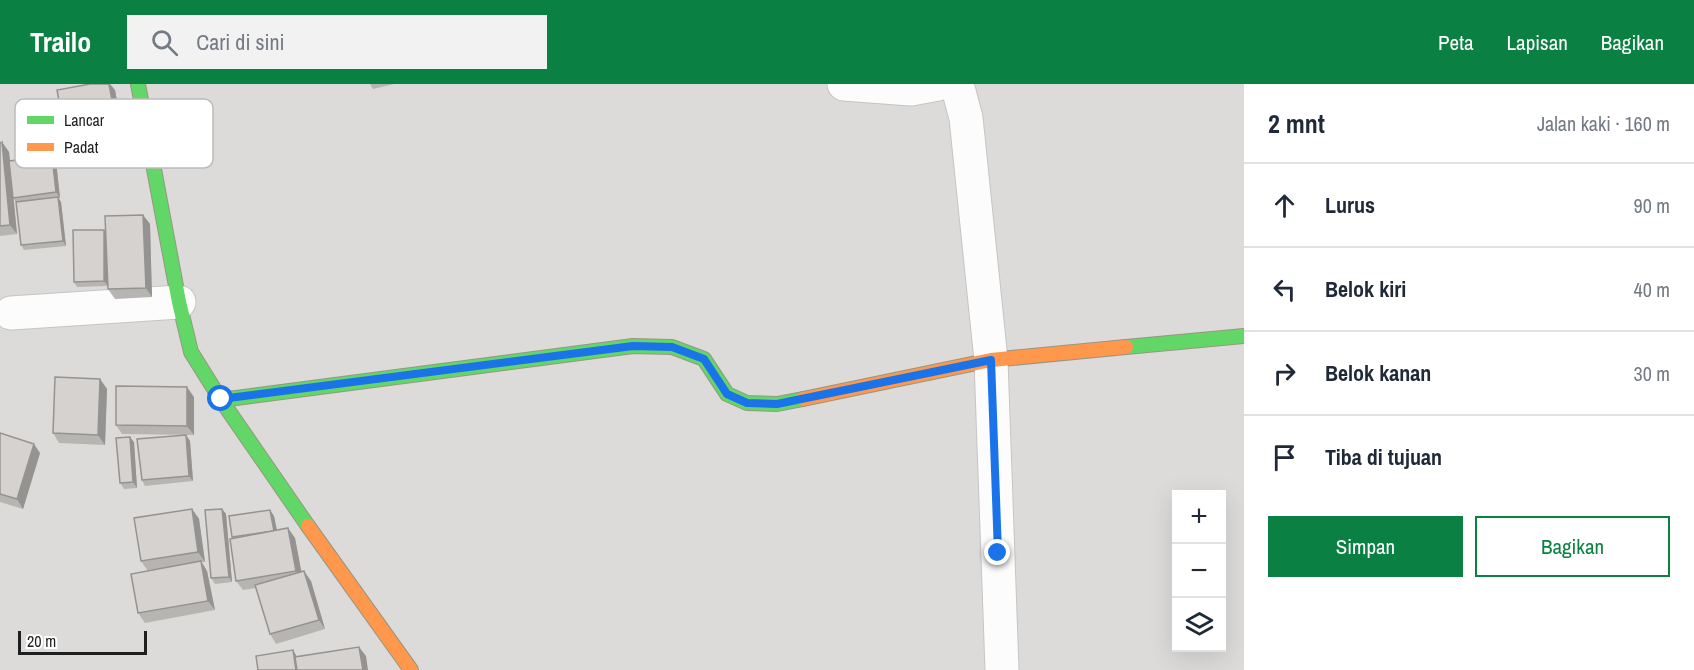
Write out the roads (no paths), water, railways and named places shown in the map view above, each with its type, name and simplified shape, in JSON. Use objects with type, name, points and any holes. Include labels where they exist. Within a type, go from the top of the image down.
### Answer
[{"type":"street","points":[[138,84],[141,99]]},
{"type":"street","points":[[844,84],[911,89],[938,84]]},
{"type":"street","points":[[957,84],[966,118],[991,360],[1002,670]]},
{"type":"street","points":[[154,168],[191,352],[221,399],[411,670]]},
{"type":"street","points":[[11,313],[180,303]]},
{"type":"street","points":[[221,399],[633,346],[672,347],[704,359],[727,394],[747,403],[777,404],[991,360],[1244,336]]}]
